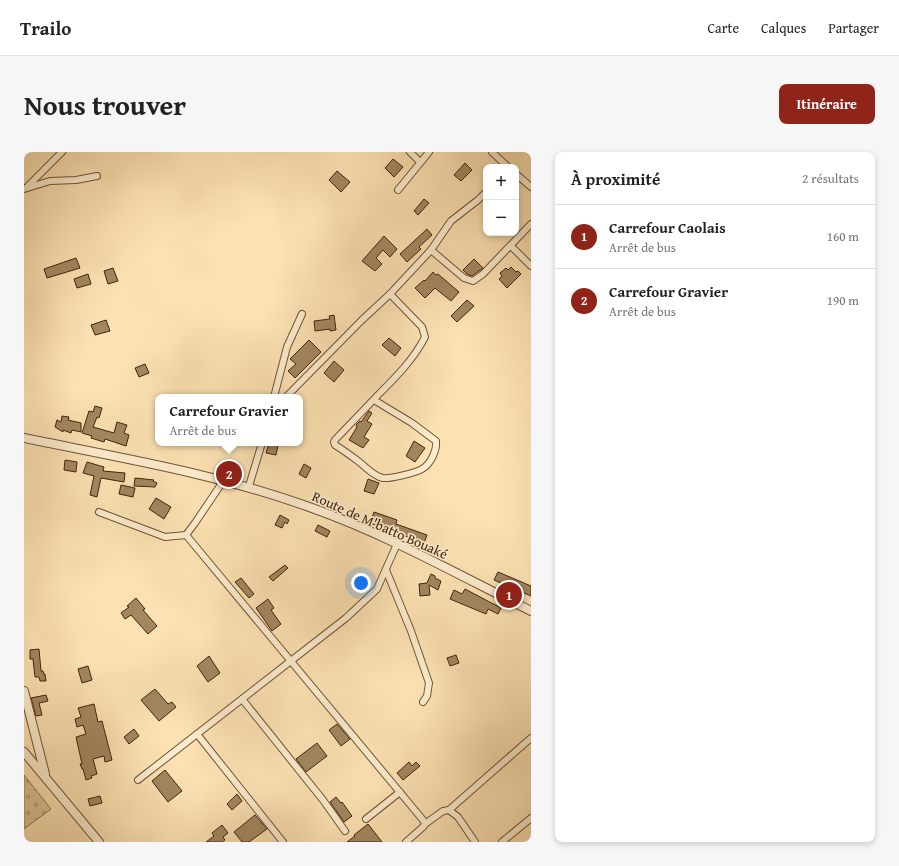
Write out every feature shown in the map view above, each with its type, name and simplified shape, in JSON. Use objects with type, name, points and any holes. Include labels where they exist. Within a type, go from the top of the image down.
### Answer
[{"type":"street","points":[[26,188],[62,152]]},
{"type":"street","points":[[410,152],[420,162]]},
{"type":"street","points":[[398,190],[429,152]]},
{"type":"street","points":[[492,152],[505,164]]},
{"type":"street","points":[[26,188],[50,181],[76,180],[97,176]]},
{"type":"street","points":[[519,177],[531,187]]},
{"type":"street","points":[[289,394],[362,320],[390,294],[431,250],[451,221],[483,195]]},
{"type":"street","points":[[431,250],[464,278],[473,281],[483,274],[531,224]]},
{"type":"street","points":[[511,246],[531,266]]},
{"type":"street","points":[[374,400],[412,423],[436,441],[436,450],[422,469],[397,477],[382,478],[372,473],[357,460],[335,445],[335,440],[402,370],[420,346],[425,336],[422,327],[390,294]]},
{"type":"street","points":[[275,394],[287,348],[302,314]]},
{"type":"street","name":"Route de M'batto Bouaké","points":[[24,438],[224,480],[248,486],[313,508],[397,544],[531,611]]},
{"type":"street","points":[[248,486],[261,446]]},
{"type":"street","points":[[99,512],[165,537],[186,535],[224,480]]},
{"type":"street","points":[[186,535],[425,824]]},
{"type":"street","points":[[138,780],[346,618],[377,589],[397,544]]},
{"type":"street","points":[[386,570],[411,631],[428,683],[427,696],[423,702]]},
{"type":"street","points":[[24,692],[45,777]]},
{"type":"street","points":[[242,698],[323,800],[345,831]]},
{"type":"street","points":[[197,734],[283,842]]},
{"type":"street","points":[[406,842],[424,827],[425,824],[443,811],[449,810],[531,738]]},
{"type":"street","points":[[24,752],[99,842]]},
{"type":"street","points":[[366,819],[400,792]]},
{"type":"street","points":[[449,810],[458,817],[475,842]]},
{"type":"street","points":[[505,841],[531,818]]},
{"type":"green space","points":[[24,775],[51,809],[24,829]]},
{"type":"building","points":[[393,159],[403,167],[394,177],[385,168]]},
{"type":"building","points":[[465,163],[472,170],[461,181],[454,175]]},
{"type":"building","points":[[337,171],[350,182],[341,192],[329,180]]},
{"type":"building","points":[[424,199],[429,203],[418,215],[414,211]]},
{"type":"building","points":[[427,229],[432,235],[419,247],[421,249],[407,262],[400,254]]},
{"type":"building","points":[[384,236],[397,249],[390,257],[383,250],[376,258],[382,264],[375,271],[362,261]]},
{"type":"building","points":[[76,258],[80,268],[47,278],[44,269]]},
{"type":"building","points":[[474,259],[483,268],[472,276],[463,270]]},
{"type":"building","points":[[511,267],[516,272],[518,271],[521,274],[507,288],[499,279],[502,276],[500,273],[506,268],[508,270]]},
{"type":"building","points":[[113,268],[118,281],[108,284],[104,271]]},
{"type":"building","points":[[433,272],[436,275],[438,274],[459,292],[451,301],[435,288],[425,298],[415,288],[424,280],[425,281]]},
{"type":"building","points":[[88,274],[91,284],[77,288],[74,279]]},
{"type":"building","points":[[467,300],[474,306],[457,322],[451,316]]},
{"type":"building","points":[[334,315],[336,330],[330,331],[330,329],[315,331],[314,321],[330,319],[329,316]]},
{"type":"building","points":[[106,320],[110,331],[95,335],[91,325]]},
{"type":"building","points":[[389,338],[401,348],[395,356],[382,345]]},
{"type":"building","points":[[309,340],[321,352],[295,378],[288,371],[296,364],[290,359]]},
{"type":"building","points":[[334,361],[344,370],[334,382],[324,373]]},
{"type":"building","points":[[145,364],[149,373],[139,377],[135,368]]},
{"type":"building","points":[[95,406],[102,408],[99,418],[97,417],[93,427],[114,433],[117,422],[127,425],[124,433],[129,435],[126,446],[105,439],[104,442],[91,438],[92,436],[82,433],[89,411],[93,412]]},
{"type":"building","points":[[369,411],[372,413],[367,421],[372,424],[364,437],[369,440],[363,448],[349,440],[357,427],[356,425],[360,421],[361,422]]},
{"type":"building","points":[[62,416],[69,417],[68,420],[81,423],[81,432],[72,430],[71,433],[63,430],[63,432],[55,427],[57,420],[61,422]]},
{"type":"building","points":[[414,441],[425,448],[415,462],[406,456]]},
{"type":"building","points":[[268,446],[278,446],[276,455],[266,453]]},
{"type":"building","points":[[65,460],[77,462],[76,472],[64,470]]},
{"type":"building","points":[[87,462],[104,467],[103,471],[125,473],[124,482],[101,478],[97,497],[90,495],[94,476],[83,473]]},
{"type":"building","points":[[304,464],[311,468],[306,478],[299,474]]},
{"type":"building","points":[[135,478],[154,480],[153,481],[157,483],[155,487],[134,486]]},
{"type":"building","points":[[368,479],[379,483],[374,494],[364,491]]},
{"type":"building","points":[[121,485],[135,488],[133,497],[119,494]]},
{"type":"building","points":[[156,498],[171,507],[164,519],[149,509]]},
{"type":"building","points":[[374,512],[397,520],[396,524],[427,535],[424,543],[370,523]]},
{"type":"building","points":[[280,515],[289,520],[287,524],[285,522],[282,528],[275,525]]},
{"type":"building","points":[[318,525],[330,531],[327,537],[315,531]]},
{"type":"building","points":[[285,565],[288,568],[273,581],[269,577]]},
{"type":"building","points":[[498,572],[531,586],[531,596],[494,580]]},
{"type":"building","points":[[431,574],[441,581],[438,590],[429,585],[430,595],[420,596],[419,584],[427,583]]},
{"type":"building","points":[[241,578],[254,594],[249,598],[235,582]]},
{"type":"building","points":[[465,589],[501,608],[498,614],[488,609],[486,614],[450,599],[454,590],[462,594]]},
{"type":"building","points":[[136,598],[145,609],[143,610],[157,626],[148,634],[131,615],[125,619],[121,613],[129,607],[127,606]]},
{"type":"building","points":[[268,599],[274,608],[271,610],[281,624],[272,631],[256,608]]},
{"type":"building","points":[[39,649],[41,671],[45,674],[46,681],[40,681],[39,677],[35,677],[33,659],[30,659],[30,650]]},
{"type":"building","points":[[456,655],[459,663],[450,666],[447,658]]},
{"type":"building","points":[[209,656],[220,673],[208,682],[197,666]]},
{"type":"building","points":[[88,666],[92,680],[82,683],[78,669]]},
{"type":"building","points":[[155,689],[168,704],[172,702],[176,707],[159,721],[141,700]]},
{"type":"building","points":[[46,695],[48,701],[39,703],[42,715],[36,716],[31,698]]},
{"type":"building","points":[[94,704],[98,722],[102,721],[112,760],[105,762],[104,756],[93,759],[97,774],[86,780],[80,764],[82,764],[76,737],[86,734],[83,725],[77,727],[75,719],[81,717],[78,708]]},
{"type":"building","points":[[337,724],[350,739],[341,746],[329,730]]},
{"type":"building","points":[[134,729],[139,736],[129,744],[124,737]]},
{"type":"building","points":[[317,743],[327,756],[306,772],[296,759]]},
{"type":"building","points":[[409,762],[412,766],[416,762],[420,766],[403,780],[397,773]]},
{"type":"building","points":[[165,770],[182,791],[168,802],[152,781]]},
{"type":"building","points":[[237,794],[242,801],[232,810],[227,804]]},
{"type":"building","points":[[100,796],[102,803],[90,806],[88,799]]},
{"type":"building","points":[[336,797],[341,803],[342,802],[352,816],[344,822],[330,802]]},
{"type":"building","points":[[255,815],[267,829],[249,842],[242,842],[234,832]]},
{"type":"building","points":[[368,824],[382,842],[347,842],[355,836],[354,835]]},
{"type":"building","points":[[222,825],[228,833],[223,837],[225,840],[222,842],[206,842],[214,836],[212,833]]},
{"type":"place","name":"Carrefour Gravier","points":[[229,474]]},
{"type":"place","name":"Carrefour Caolais","points":[[509,595]]}]
